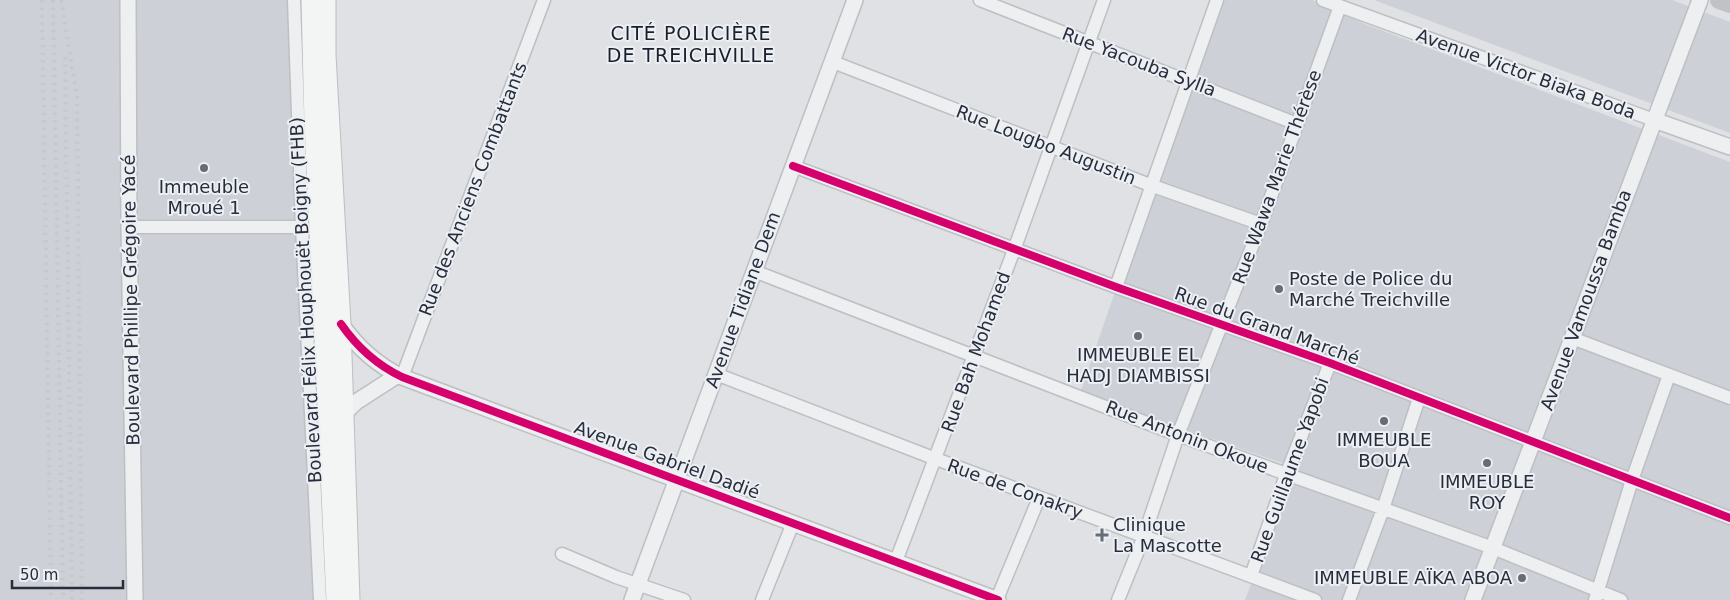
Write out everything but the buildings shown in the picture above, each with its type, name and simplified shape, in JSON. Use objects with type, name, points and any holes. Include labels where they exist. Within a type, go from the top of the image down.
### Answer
[{"type":"main road","name":"Boulevard Félix Houphouët Boigny (FHB)","points":[[311,0],[314,133],[336,600]]},
{"type":"main road","name":"Boulevard Félix Houphouët Boigny (FHB)","points":[[326,0],[326,55],[341,324],[350,600]]},
{"type":"main road","points":[[1719,0],[1730,4]]},
{"type":"street","name":"Boulevard Phillipe Grégoire Yacé","points":[[128,0],[129,227],[136,600]]},
{"type":"street","name":"Boulevard Félix Houphouët Boigny (FHB)","points":[[294,0],[302,227],[320,600]]},
{"type":"street","name":"Rue des Anciens Combattants","points":[[400,376],[544,0]]},
{"type":"street","name":"Avenue Tidiane Dem","points":[[632,600],[855,0]]},
{"type":"street","name":"Rue Yacouba Sylla","points":[[980,0],[1297,124]]},
{"type":"street","name":"Rue Bah Mohamed","points":[[896,561],[975,356],[1104,0]]},
{"type":"street","points":[[1116,287],[1217,0]]},
{"type":"street","name":"Avenue Victor Biaka Boda","points":[[1323,0],[1730,147]]},
{"type":"street","name":"Avenue Vamoussa Bamba","points":[[1473,600],[1700,0]]},
{"type":"street","name":"Rue Wawa Marie Thérèse","points":[[1118,600],[1144,536],[1178,435],[1261,224],[1340,6]]},
{"type":"street","name":"Rue Lougbo Augustin","points":[[833,62],[1150,186],[1261,224]]},
{"type":"street","name":"Rue du Grand Marché","points":[[793,166],[1014,250],[1330,364],[1730,518]]},
{"type":"street","points":[[129,227],[302,227]]},
{"type":"street","name":"Rue Antonin Okoue","points":[[754,271],[1178,435],[1493,548],[1596,596],[1621,600]]},
{"type":"street","name":"Avenue Gabriel Dadié","points":[[341,324],[354,342],[368,356],[400,376],[997,600]]},
{"type":"street","points":[[1572,338],[1730,398]]},
{"type":"street","name":"Rue Guillaume Yapobi","points":[[1251,576],[1286,475],[1330,364]]},
{"type":"street","name":"Rue de Conakry","points":[[716,374],[1039,498],[1315,600]]},
{"type":"street","points":[[1596,596],[1632,480],[1669,375]]},
{"type":"street","points":[[344,414],[356,402],[400,376]]},
{"type":"street","points":[[1349,600],[1383,509],[1419,398]]},
{"type":"street","points":[[997,600],[1039,498]]},
{"type":"street","points":[[762,600],[793,523]]},
{"type":"street","points":[[562,554],[616,577],[684,600]]},
{"type":"shaded area","points":[[0,0],[288,0],[296,239],[313,600],[0,600]]},
{"type":"shaded area","points":[[1216,0],[1312,0],[1365,24],[1730,162],[1730,600],[1245,600],[1294,467],[1080,393]]},
{"type":"shaded area","points":[[1374,0],[1672,0],[1730,22],[1730,133]]},
{"type":"railway","points":[[42,0],[51,600]]},
{"type":"railway","points":[[53,0],[63,600]]},
{"type":"railway","points":[[61,0],[77,97],[82,600]]},
{"type":"railway","points":[[65,57],[72,600]]},
{"type":"cycle path","points":[[793,166],[1116,287],[1330,363],[1730,518]]},
{"type":"cycle path","points":[[341,324],[368,355],[402,377],[998,600]]},
{"type":"place","name":"Immeuble Mroué 1","points":[[204,168]]},
{"type":"place","name":"Poste de Police du Marché Treichville","points":[[1279,289]]},
{"type":"place","name":"IMMEUBLE EL HADJ DIAMBISSI","points":[[1138,336]]},
{"type":"place","name":"IMMEUBLE BOUA","points":[[1384,421]]},
{"type":"place","name":"IMMEUBLE ROY","points":[[1487,463]]},
{"type":"place","name":"Clinique La Mascotte","points":[[1102,535]]},
{"type":"place","name":"IMMEUBLE AÏKA ABOA","points":[[1522,578]]},
{"type":"district","name":"CITÉ POLICIÈRE DE TREICHVILLE","points":[[691,44]]}]
